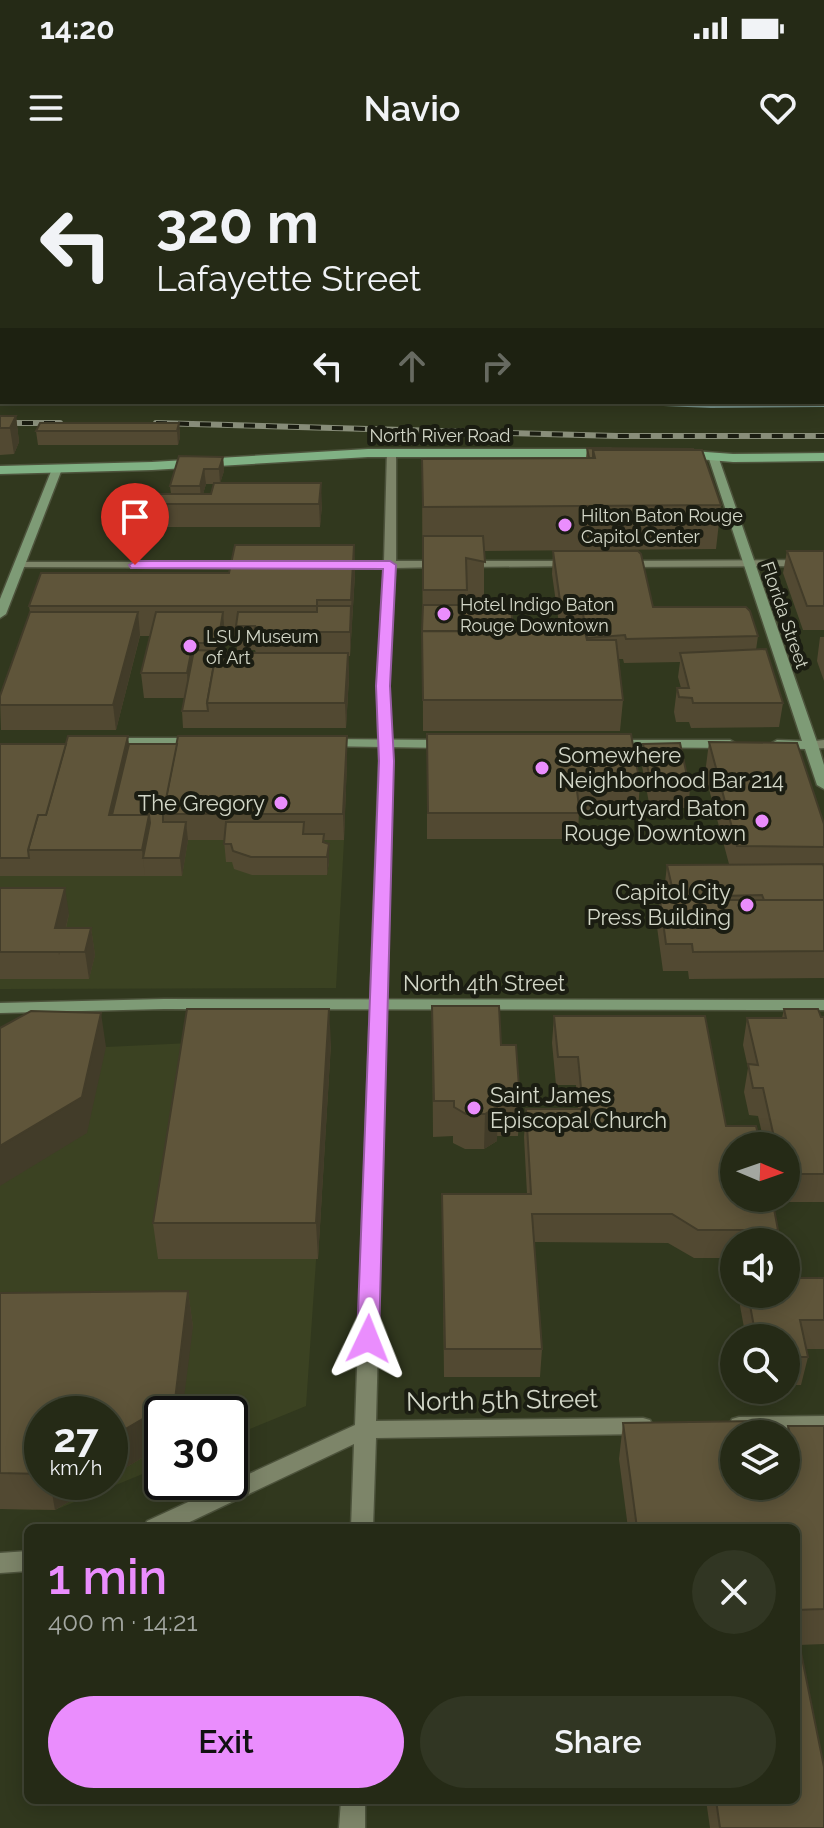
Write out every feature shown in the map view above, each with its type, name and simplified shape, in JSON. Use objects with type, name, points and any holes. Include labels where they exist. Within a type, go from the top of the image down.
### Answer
[{"type":"main road","name":"North River Road","points":[[0,470],[391,453],[627,453]]},
{"type":"main road","points":[[669,454],[824,457]]},
{"type":"main road","name":"Florida Street","points":[[713,456],[749,563],[818,744],[824,785]]},
{"type":"main road","points":[[0,614],[57,469]]},
{"type":"main road","points":[[90,743],[216,742]]},
{"type":"main road","points":[[304,743],[464,744]]},
{"type":"main road","points":[[603,744],[741,744]]},
{"type":"main road","points":[[769,744],[818,744]]},
{"type":"main road","name":"North 4th Street","points":[[0,1008],[164,1004],[824,1005]]},
{"type":"street","points":[[362,1524],[380,1005],[386,743],[383,686],[390,565],[391,453]]},
{"type":"street","points":[[605,564],[824,563]]},
{"type":"street","points":[[19,564],[264,565]]},
{"type":"street","points":[[326,566],[590,564]]},
{"type":"street","points":[[713,1425],[824,1424]]},
{"type":"street","name":"North 5th Street","points":[[164,1524],[365,1430],[666,1426]]},
{"type":"street","points":[[0,1563],[24,1561]]},
{"type":"street","points":[[352,1828],[353,1804]]},
{"type":"shaded area","points":[[0,761],[344,840],[336,988],[0,989]]},
{"type":"shaded area","points":[[331,1043],[306,1406],[248,1430],[248,1396],[144,1396],[144,1473],[128,1480],[128,1396],[24,1396],[24,1500],[79,1500],[55,1510],[0,1509],[0,1046]]},
{"type":"water","points":[[640,404],[824,404],[824,406]]},
{"type":"building","points":[[0,416],[16,416],[10,428],[0,428]]},
{"type":"building","points":[[40,423],[179,423],[177,431],[36,431]]},
{"type":"building","points":[[587,448],[693,450],[593,450],[593,458],[589,458]]},
{"type":"building","points":[[593,450],[702,450],[721,505],[423,507],[422,459],[595,458]]},
{"type":"building","points":[[179,456],[223,457],[219,469],[204,469],[200,486],[170,486]]},
{"type":"building","points":[[214,483],[321,483],[319,504],[147,504],[150,494],[211,494]]},
{"type":"building","points":[[423,536],[483,536],[485,562],[466,558],[467,590],[423,590]]},
{"type":"building","points":[[235,545],[354,545],[351,600],[317,600],[317,606],[29,606],[41,573],[229,573]]},
{"type":"building","points":[[553,551],[638,551],[653,607],[746,607],[758,636],[626,639],[625,635],[587,638],[582,607],[561,608]]},
{"type":"building","points":[[787,551],[824,551],[824,606],[807,606]]},
{"type":"building","points":[[423,605],[511,605],[513,631],[422,631]]},
{"type":"building","points":[[317,606],[351,606],[350,632],[254,632],[255,626],[236,626],[238,612],[317,612]]},
{"type":"building","points":[[30,612],[138,612],[113,705],[0,705],[0,696]]},
{"type":"building","points":[[156,612],[223,612],[218,643],[193,643],[187,673],[141,673]]},
{"type":"building","points":[[422,631],[585,632],[587,640],[616,640],[623,700],[423,700]]},
{"type":"building","points":[[766,649],[783,703],[693,703],[692,698],[679,697],[677,688],[689,688],[680,653]]},
{"type":"building","points":[[194,650],[218,651],[208,711],[182,711]]},
{"type":"building","points":[[216,653],[348,653],[345,703],[207,703]]},
{"type":"building","points":[[427,734],[631,734],[640,784],[576,784],[580,813],[428,813]]},
{"type":"building","points":[[68,736],[128,736],[109,815],[149,815],[142,850],[28,850],[38,815],[46,815]]},
{"type":"building","points":[[178,736],[347,736],[343,814],[163,814]]},
{"type":"building","points":[[709,742],[797,743],[824,824],[824,847],[737,846]]},
{"type":"building","points":[[680,743],[690,790],[652,790],[643,744]]},
{"type":"building","points":[[0,744],[66,744],[46,815],[38,815],[28,850],[29,858],[0,858]]},
{"type":"building","points":[[129,744],[177,744],[163,822],[186,822],[180,858],[143,858],[149,815],[112,815]]},
{"type":"building","points":[[226,822],[304,822],[303,834],[324,834],[323,842],[329,844],[327,857],[251,857],[233,851],[231,844],[224,844]]},
{"type":"building","points":[[823,864],[824,900],[764,900],[762,895],[722,896],[723,900],[675,900],[667,865]]},
{"type":"building","points":[[0,888],[65,888],[55,928],[91,928],[85,952],[0,952]]},
{"type":"building","points":[[660,900],[824,900],[824,951],[693,952],[692,944],[666,944]]},
{"type":"building","name":"Saint James Episcopal Church","points":[[432,1006],[499,1006],[501,1045],[516,1045],[520,1101],[498,1101],[498,1106],[485,1114],[466,1114],[454,1107],[454,1101],[434,1101]]},
{"type":"building","points":[[187,1009],[329,1009],[316,1223],[153,1223]]},
{"type":"building","points":[[784,1009],[818,1009],[824,1017],[824,1174],[800,1174],[800,1132],[773,1132],[763,1088],[753,1088],[748,1064],[758,1065],[747,1018],[786,1018]]},
{"type":"building","points":[[31,1011],[101,1013],[82,1097],[0,1146],[0,1028]]},
{"type":"building","points":[[554,1016],[705,1016],[726,1126],[756,1126],[758,1132],[720,1132],[720,1212],[775,1212],[778,1228],[698,1230],[672,1214],[532,1214],[542,1349],[445,1349],[442,1194],[531,1194],[526,1109],[583,1109],[578,1057],[558,1057]]},
{"type":"building","points":[[800,1278],[824,1278],[824,1320],[800,1320],[808,1357],[800,1357],[800,1324],[753,1324],[751,1308],[800,1308]]},
{"type":"building","points":[[188,1291],[175,1396],[144,1396],[144,1418],[128,1427],[128,1396],[24,1396],[24,1474],[0,1473],[0,1293]]},
{"type":"building","points":[[720,1422],[720,1500],[800,1500],[800,1426],[824,1426],[824,1609],[800,1610],[800,1524],[636,1524],[623,1423]]},
{"type":"building","points":[[800,1648],[824,1767],[824,1828],[720,1828],[717,1804],[800,1804]]},
{"type":"railway","points":[[0,423],[60,423]]},
{"type":"railway","points":[[156,423],[617,436],[824,436]]},
{"type":"place","name":"Hilton Baton Rouge Capitol Center","points":[[565,525]]},
{"type":"place","name":"Hotel Indigo Baton Rouge Downtown","points":[[444,614]]},
{"type":"place","name":"LSU Museum of Art","points":[[190,646]]},
{"type":"place","name":"Somewhere Neighborhood Bar 214","points":[[542,768]]},
{"type":"place","name":"The Gregory","points":[[281,803]]},
{"type":"place","name":"Courtyard Baton Rouge Downtown","points":[[762,821]]},
{"type":"place","name":"Capitol City Press Building","points":[[747,905]]},
{"type":"place","name":"Saint James Episcopal Church","points":[[474,1108]]},
{"type":"route","points":[[135,565],[390,565],[383,686],[387,732],[368,1339]]}]
